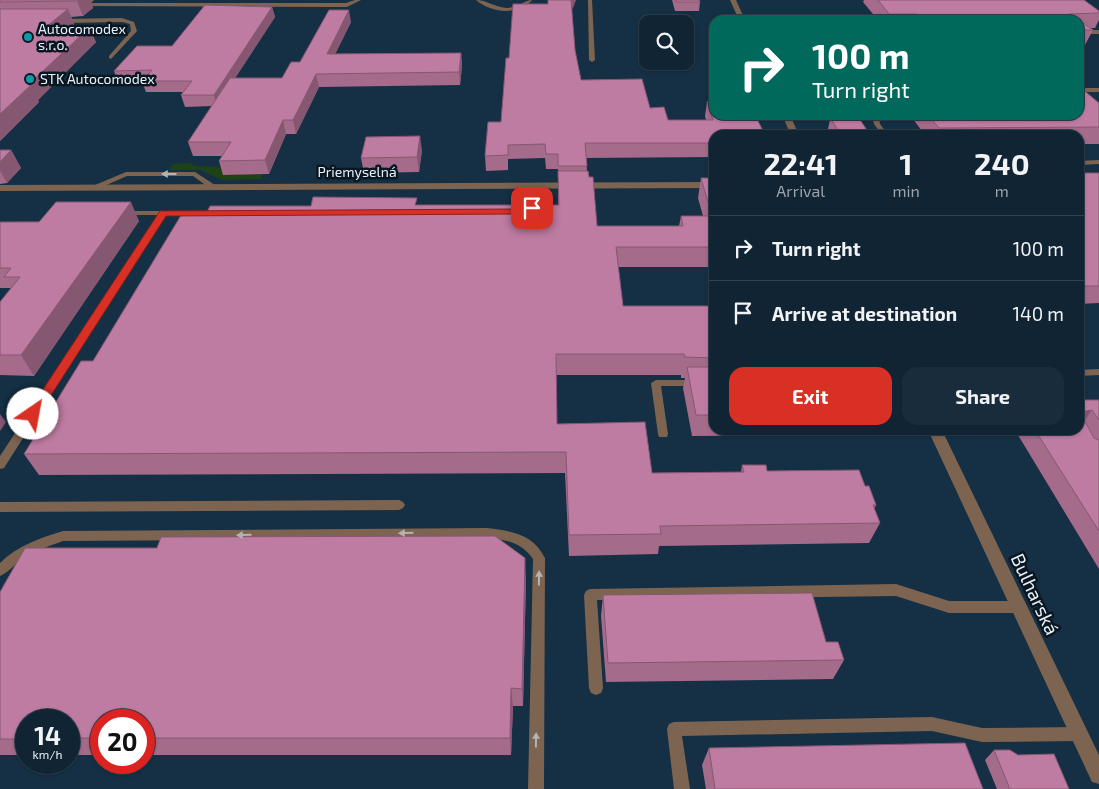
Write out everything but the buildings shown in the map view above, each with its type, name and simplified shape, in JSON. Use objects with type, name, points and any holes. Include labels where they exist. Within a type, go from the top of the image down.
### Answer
[{"type":"street","points":[[732,0],[740,15]]},
{"type":"street","name":"Priemyselná","points":[[0,188],[709,185]]},
{"type":"street","name":"Bulharská","points":[[937,435],[1099,775]]},
{"type":"lane","points":[[92,0],[86,5],[332,5],[347,4],[359,0]]},
{"type":"lane","points":[[478,0],[489,3],[499,9],[513,9],[525,6],[530,0]]},
{"type":"lane","points":[[590,0],[592,60]]},
{"type":"lane","points":[[53,21],[122,20],[132,23],[134,31],[111,57]]},
{"type":"lane","points":[[76,27],[83,21]]},
{"type":"lane","points":[[1084,32],[1099,32]]},
{"type":"lane","points":[[1084,90],[1099,90]]},
{"type":"lane","points":[[1084,162],[1099,162]]},
{"type":"lane","points":[[510,212],[532,208],[538,201],[538,185]]},
{"type":"lane","points":[[117,213],[202,213]]},
{"type":"lane","points":[[0,465],[163,213]]},
{"type":"lane","points":[[1084,373],[1099,372]]},
{"type":"lane","points":[[663,434],[656,383],[709,383]]},
{"type":"lane","points":[[0,508],[399,505]]},
{"type":"lane","points":[[0,571],[12,558],[37,544],[63,536],[477,533],[513,536],[531,545],[539,558],[536,789]]},
{"type":"lane","points":[[596,688],[590,595],[896,590],[949,607],[1020,608]]},
{"type":"lane","points":[[682,789],[674,729],[932,724],[982,735],[1079,734]]},
{"type":"green space","points":[[190,163],[195,166],[262,174],[261,178],[268,178],[222,180],[201,170],[169,170],[173,164]]},
{"type":"place","name":"Autocomodex s.r.o.","points":[[28,37]]},
{"type":"place","name":"STK Autocomodex","points":[[30,79]]},
{"type":"route","points":[[33,414],[163,213],[519,211],[532,208]]}]
